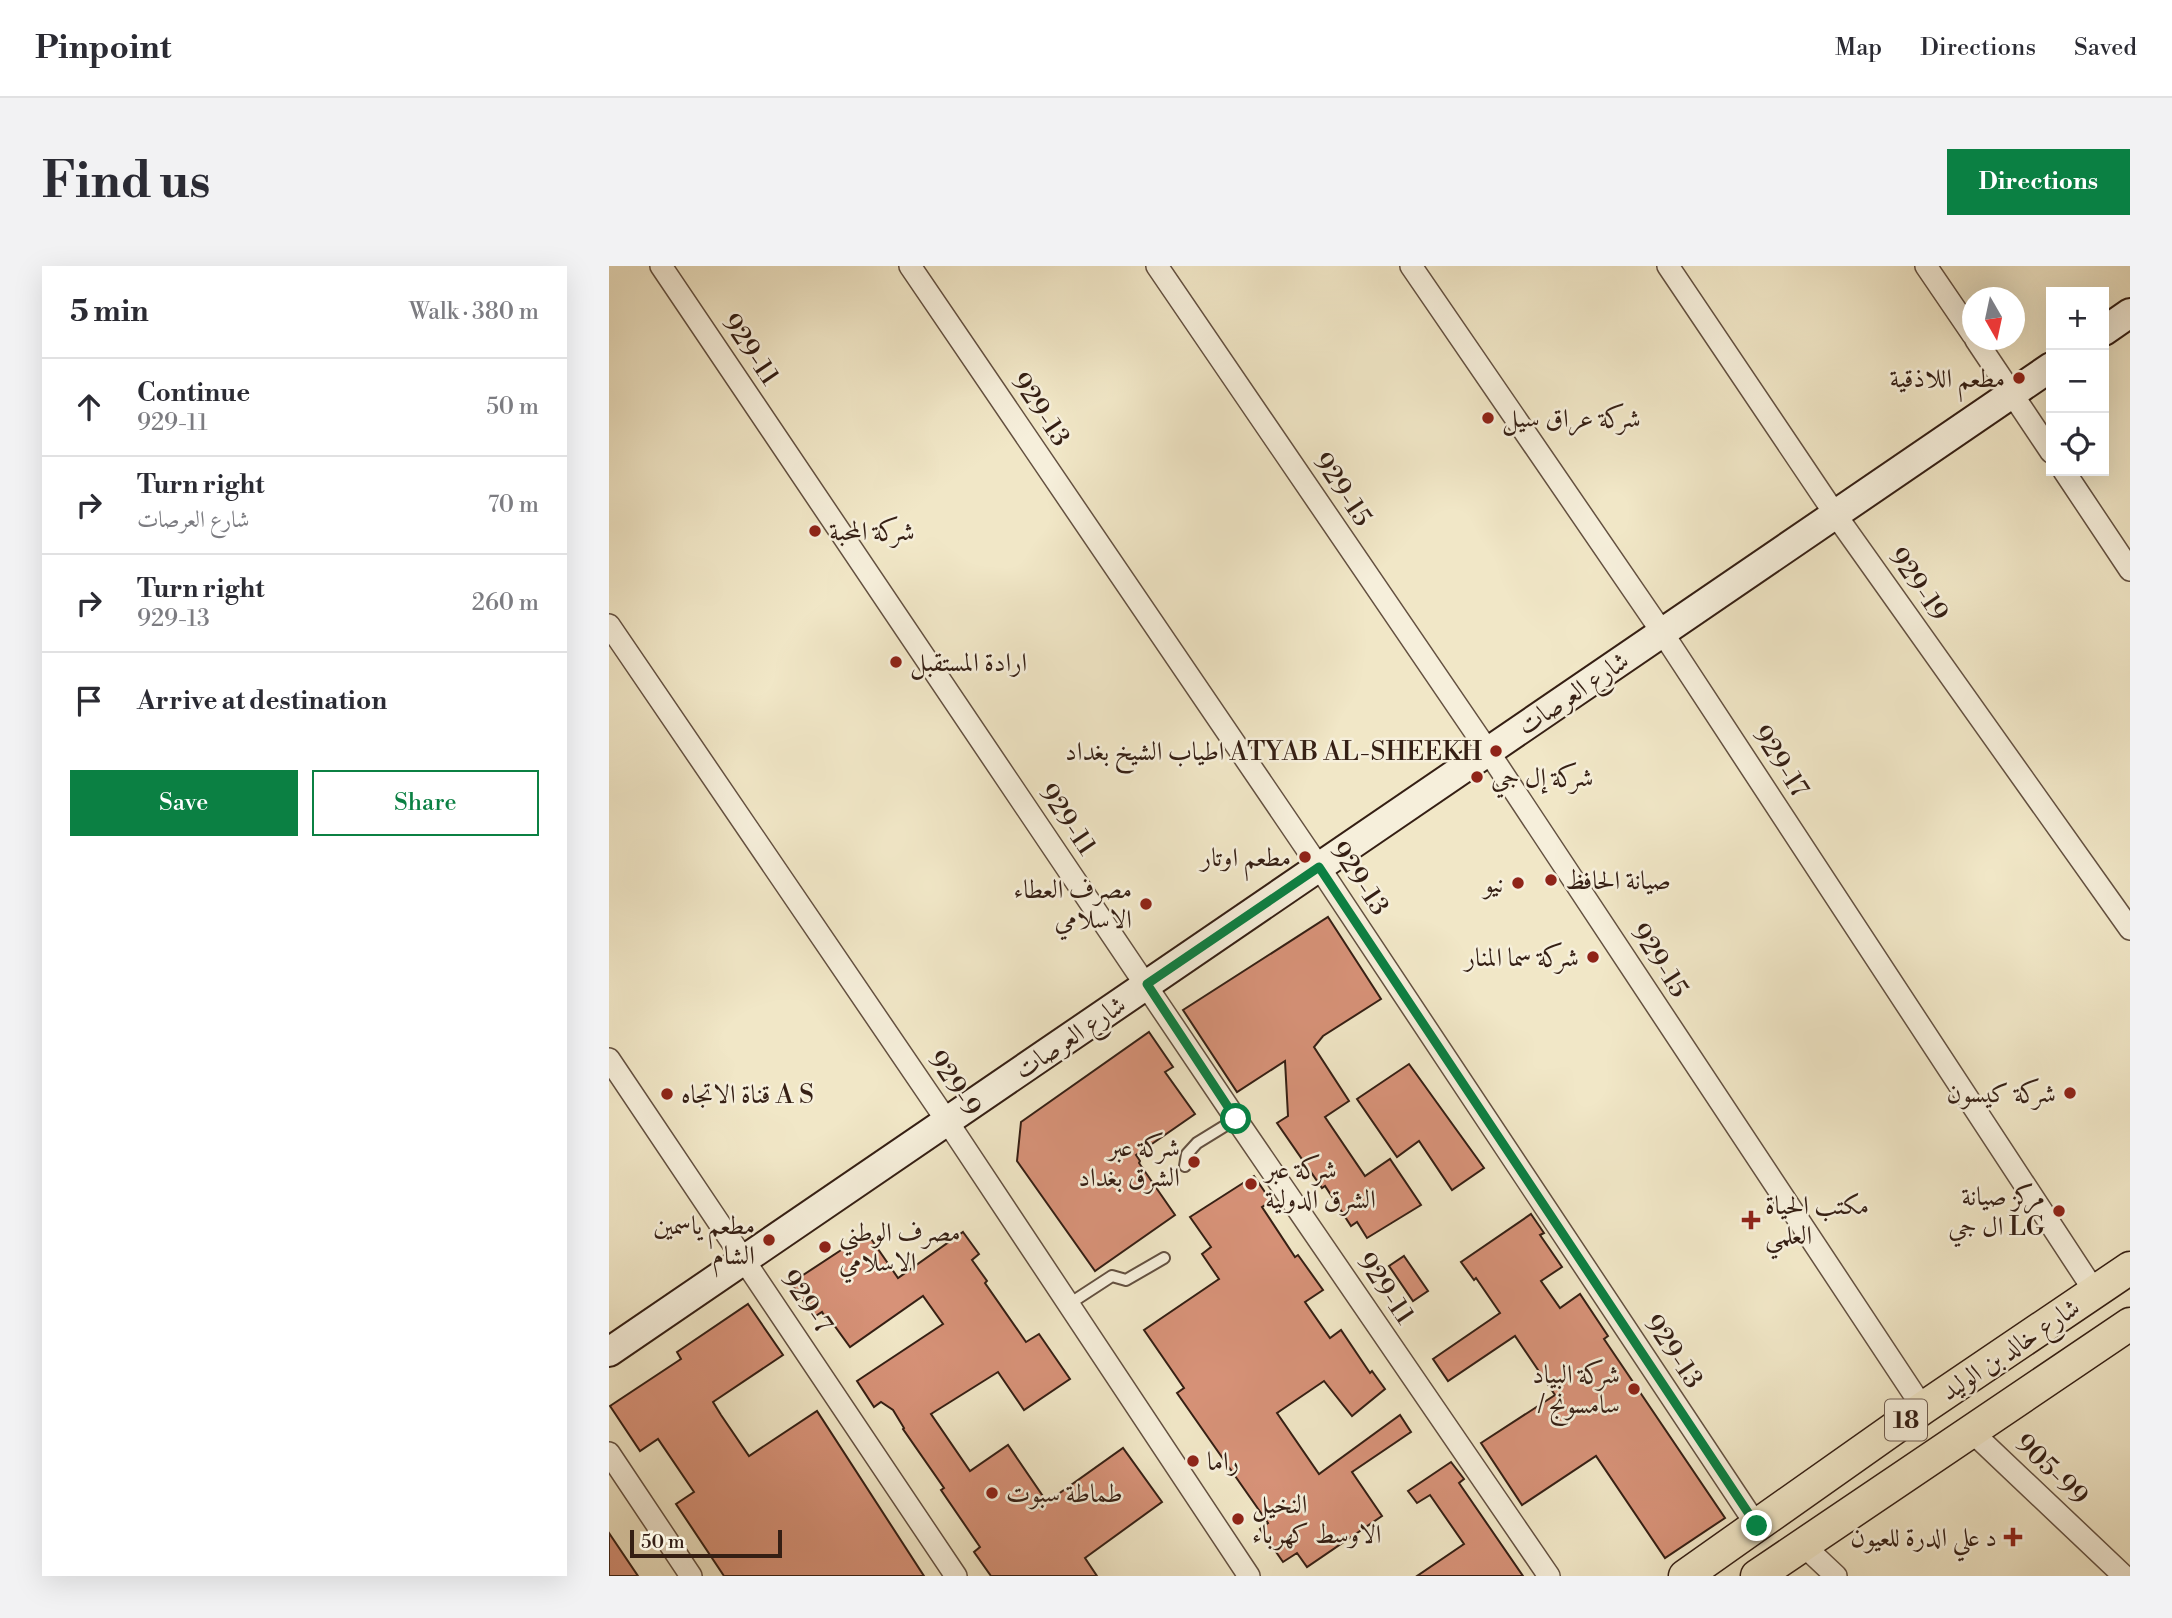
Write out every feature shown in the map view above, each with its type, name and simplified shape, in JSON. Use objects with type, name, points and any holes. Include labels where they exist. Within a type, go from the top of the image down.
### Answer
[{"type":"main road","name":"شارع خالد بن الوليد","points":[[1685,1576],[1923,1408],[2130,1268]]},
{"type":"main road","name":"شارع خالد بن الوليد","points":[[1757,1576],[2130,1324]]},
{"type":"street","name":"929-11","points":[[661,266],[1236,1119],[1549,1576]]},
{"type":"street","name":"929-13","points":[[910,266],[1319,867],[1757,1526]]},
{"type":"street","name":"929-15","points":[[1157,266],[1488,751],[1923,1408]]},
{"type":"street","name":"929-17","points":[[1411,266],[1663,632],[2095,1292]]},
{"type":"street","name":"929-19","points":[[1668,266],[1835,514],[2130,929]]},
{"type":"street","points":[[1926,266],[1962,320]]},
{"type":"street","points":[[2109,328],[2130,313]]},
{"type":"street","points":[[1983,350],[2046,444]]},
{"type":"street","name":"شارع العرصات","points":[[609,1352],[2046,370]]},
{"type":"street","points":[[2067,476],[2130,570]]},
{"type":"street","name":"929-9","points":[[609,625],[947,1121],[1249,1576]]},
{"type":"street","name":"929-7","points":[[609,1059],[956,1576]]},
{"type":"street","name":"905-99","points":[[1971,1431],[2124,1576]]},
{"type":"street","points":[[609,1452],[691,1576]]},
{"type":"street","points":[[1803,1545],[1836,1576]]},
{"type":"lane","points":[[1185,1166],[1187,1154],[1198,1143],[1236,1119]]},
{"type":"lane","points":[[1069,1304],[1112,1276],[1126,1280],[1164,1258]]},
{"type":"building","points":[[1328,917],[1381,999],[1323,1036],[1314,1047],[1349,1101],[1325,1117],[1365,1176],[1390,1159],[1421,1205],[1367,1238],[1357,1222],[1351,1226],[1325,1186],[1322,1188],[1277,1123],[1288,1116],[1285,1061],[1237,1092],[1183,1010]]},
{"type":"building","points":[[1149,1032],[1173,1067],[1165,1072],[1195,1114],[1136,1155],[1175,1215],[1095,1271],[1017,1161],[1021,1122]]},
{"type":"building","points":[[1409,1064],[1484,1168],[1452,1190],[1419,1141],[1397,1157],[1357,1099]]},
{"type":"building","points":[[1254,1176],[1271,1201],[1262,1207],[1295,1257],[1298,1255],[1323,1290],[1305,1302],[1330,1338],[1341,1330],[1370,1373],[1372,1371],[1385,1389],[1352,1416],[1324,1381],[1277,1413],[1319,1474],[1400,1415],[1411,1432],[1352,1472],[1382,1516],[1307,1567],[1297,1553],[1283,1562],[1260,1529],[1268,1523],[1177,1393],[1184,1388],[1144,1330],[1219,1279],[1202,1254],[1211,1247],[1190,1217]]},
{"type":"building","points":[[1531,1214],[1544,1233],[1540,1235],[1562,1267],[1541,1281],[1560,1308],[1580,1294],[1608,1336],[1604,1339],[1725,1518],[1665,1558],[1596,1456],[1522,1505],[1481,1443],[1555,1395],[1515,1336],[1448,1381],[1433,1359],[1500,1313],[1476,1278],[1474,1280],[1461,1262]]},
{"type":"building","points":[[963,1232],[979,1254],[972,1260],[987,1281],[985,1283],[1026,1342],[1039,1334],[1070,1379],[1024,1410],[998,1372],[931,1414],[970,1471],[1008,1445],[1047,1502],[1123,1448],[1162,1502],[1085,1558],[1097,1576],[991,1576],[974,1552],[980,1547],[941,1490],[944,1488],[893,1410],[881,1402],[874,1407],[857,1381],[943,1324],[923,1296],[850,1347],[822,1312],[814,1317],[791,1283],[867,1233],[898,1278]]},
{"type":"building","points":[[1404,1256],[1428,1291],[1413,1301],[1389,1266]]},
{"type":"building","points":[[748,1304],[783,1355],[713,1402],[721,1415],[749,1456],[817,1411],[924,1576],[724,1576],[676,1504],[694,1492],[658,1439],[640,1451],[610,1406],[681,1359],[677,1352]]},
{"type":"building","points":[[1451,1462],[1464,1479],[1459,1483],[1523,1576],[1417,1576],[1464,1544],[1430,1495],[1417,1503],[1408,1491]]},
{"type":"building","points":[[609,1533],[638,1576],[609,1576]]},
{"type":"place","name":"مطعم اللاذقية","points":[[2019,378]]},
{"type":"place","name":"شركة عراق سيل","points":[[1488,418]]},
{"type":"place","name":"شركة المحبة","points":[[815,531]]},
{"type":"place","name":"ارادة المستقبل","points":[[896,662]]},
{"type":"place","name":"اطياب الشيخ بغداد ATYAB AL-SHEEKH","points":[[1496,751]]},
{"type":"place","name":"شركة إل جي","points":[[1477,777]]},
{"type":"place","name":"مطعم اوتار","points":[[1305,857]]},
{"type":"place","name":"صيانة الحافظ","points":[[1551,880]]},
{"type":"place","name":"نيو","points":[[1518,883]]},
{"type":"place","name":"مصرف العطاء الاسلامي","points":[[1146,904]]},
{"type":"place","name":"شركة سما المنار","points":[[1593,957]]},
{"type":"place","name":"شركة كيسون","points":[[2070,1093]]},
{"type":"place","name":"قناة الاتجاه A S","points":[[667,1094]]},
{"type":"place","name":"شركة عبر الشرق بغداد","points":[[1194,1162]]},
{"type":"place","name":"شركة عبر الشرق الدولية","points":[[1251,1184]]},
{"type":"place","name":"مركز صيانة ال جي LG","points":[[2059,1211]]},
{"type":"place","name":"مكتب الحياة العلمي","points":[[1751,1220]]},
{"type":"place","name":"مطعم ياسمين الشام","points":[[769,1240]]},
{"type":"place","name":"مصرف الوطني الاسلامي","points":[[825,1247]]},
{"type":"place","name":"شركة البياد / سامسونج","points":[[1634,1389]]},
{"type":"place","name":"راما","points":[[1193,1461]]},
{"type":"place","name":"طماطة سبوت","points":[[992,1493]]},
{"type":"place","name":"النخيل الاوسط كهرباء","points":[[1238,1519]]},
{"type":"place","name":"د علي الدرة للعيون","points":[[2013,1537]]},
{"type":"route","points":[[1236,1119],[1147,984],[1319,867],[1757,1526]]}]
